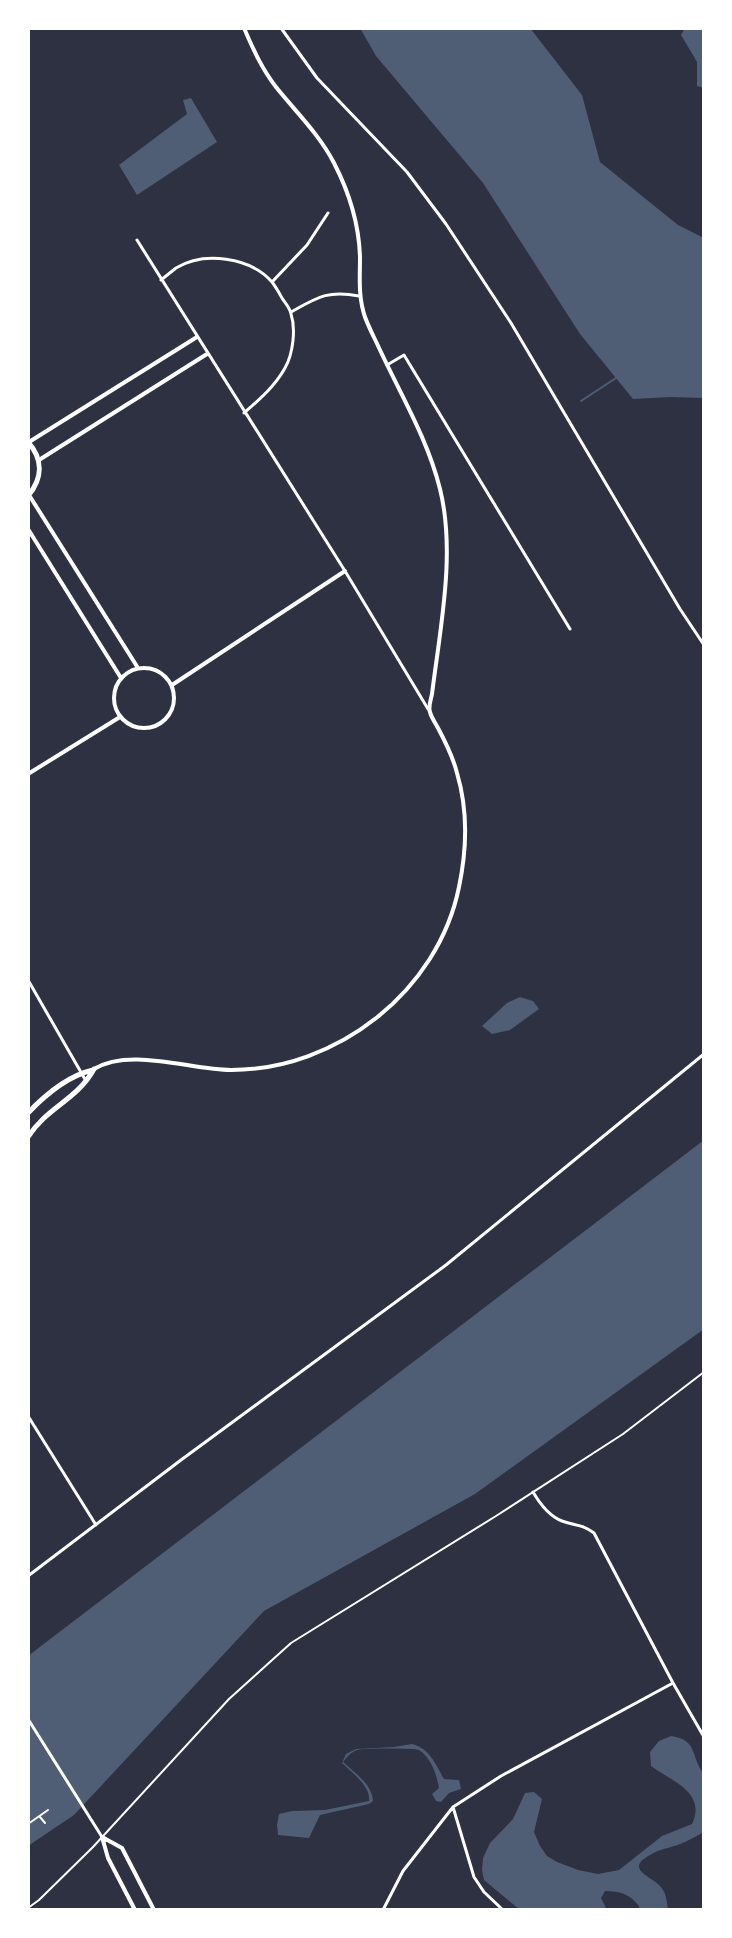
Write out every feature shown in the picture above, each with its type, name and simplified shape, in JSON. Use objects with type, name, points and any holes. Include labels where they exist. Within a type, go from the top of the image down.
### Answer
[{"type":"main road","points":[[28,442],[36,451],[40,473],[37,485],[29,495]]},
{"type":"main road","points":[[28,1113],[58,1086],[82,1072],[94,1069]]},
{"type":"main road","points":[[28,1137],[49,1112],[87,1082],[94,1069]]},
{"type":"street","points":[[244,28],[275,86],[324,144],[348,194],[356,224],[360,254],[359,296],[365,316],[428,453],[440,489],[445,517],[446,570],[429,711]]},
{"type":"street","points":[[281,28],[317,78],[407,172],[446,224],[511,323],[704,645]]},
{"type":"street","points":[[272,282],[307,245],[328,213]]},
{"type":"street","points":[[94,1069],[142,1060],[198,1068],[263,1068],[336,1045],[384,1012],[432,955],[448,923],[459,889],[465,848],[465,816],[457,772],[429,711],[137,240]]},
{"type":"street","points":[[161,280],[178,267],[217,258],[239,261],[272,282],[291,312],[293,331],[287,366],[263,396],[244,413]]},
{"type":"street","points":[[291,312],[315,299],[338,292],[359,296]]},
{"type":"street","points":[[28,442],[197,337]]},
{"type":"street","points":[[39,460],[207,354]]},
{"type":"street","points":[[387,365],[404,355],[570,629]]},
{"type":"street","points":[[29,495],[138,668]]},
{"type":"street","points":[[28,529],[121,678]]},
{"type":"street","points":[[172,685],[345,571]]},
{"type":"street","points":[[138,668],[158,671],[172,685],[174,705],[164,722],[156,727],[136,728],[127,724],[120,717],[114,702],[121,678],[138,668]]},
{"type":"street","points":[[28,774],[120,717]]},
{"type":"street","points":[[28,980],[87,1082]]},
{"type":"street","points":[[28,1576],[446,1265],[704,1054]]},
{"type":"street","points":[[28,1416],[96,1525]]},
{"type":"street","points":[[533,1492],[542,1506],[559,1520],[584,1526],[594,1533],[704,1737]]},
{"type":"street","points":[[383,1910],[403,1871],[453,1807],[501,1776],[673,1683]]},
{"type":"street","points":[[28,1719],[102,1837],[108,1858],[135,1910]]},
{"type":"street","points":[[453,1807],[474,1877],[503,1910]]},
{"type":"street","points":[[102,1837],[122,1848],[154,1910]]},
{"type":"lane","points":[[28,1908],[102,1837],[229,1699],[291,1643],[623,1434],[704,1372]]},
{"type":"path","points":[[28,1824],[48,1810]]},
{"type":"path","points":[[39,1816],[45,1823]]},
{"type":"water","points":[[360,28],[530,28],[582,95],[600,162],[678,225],[704,238],[704,398],[633,399],[580,334],[483,183],[376,56]]},
{"type":"water","points":[[685,28],[704,28],[704,88],[697,86],[697,62],[681,35]]},
{"type":"water","points":[[191,98],[217,142],[137,195],[119,165],[187,114],[183,100]]},
{"type":"water","points":[[520,997],[533,1001],[539,1009],[510,1030],[492,1034],[482,1026],[507,1003]]},
{"type":"water","points":[[704,1140],[704,1329],[475,1494],[264,1611],[74,1815],[28,1846],[28,1656]]},
{"type":"water","points":[[671,1736],[690,1745],[704,1774],[704,1832],[653,1853],[639,1864],[642,1872],[662,1888],[668,1910],[639,1910],[636,1902],[628,1896],[605,1891],[601,1898],[607,1910],[520,1910],[484,1880],[483,1858],[490,1843],[513,1819],[525,1793],[534,1792],[542,1799],[534,1832],[547,1856],[578,1870],[598,1874],[619,1870],[662,1836],[692,1824],[695,1804],[691,1796],[651,1766],[650,1752],[659,1741]]},
{"type":"water","points":[[412,1744],[428,1753],[444,1779],[459,1780],[461,1789],[449,1793],[441,1802],[436,1801],[432,1794],[439,1788],[435,1773],[427,1757],[419,1750],[357,1750],[343,1762],[366,1784],[373,1801],[320,1815],[309,1838],[278,1835],[279,1814],[325,1810],[369,1801],[364,1785],[342,1763],[346,1754],[356,1749]]},
{"type":"waterway","points":[[581,401],[616,378]]}]
